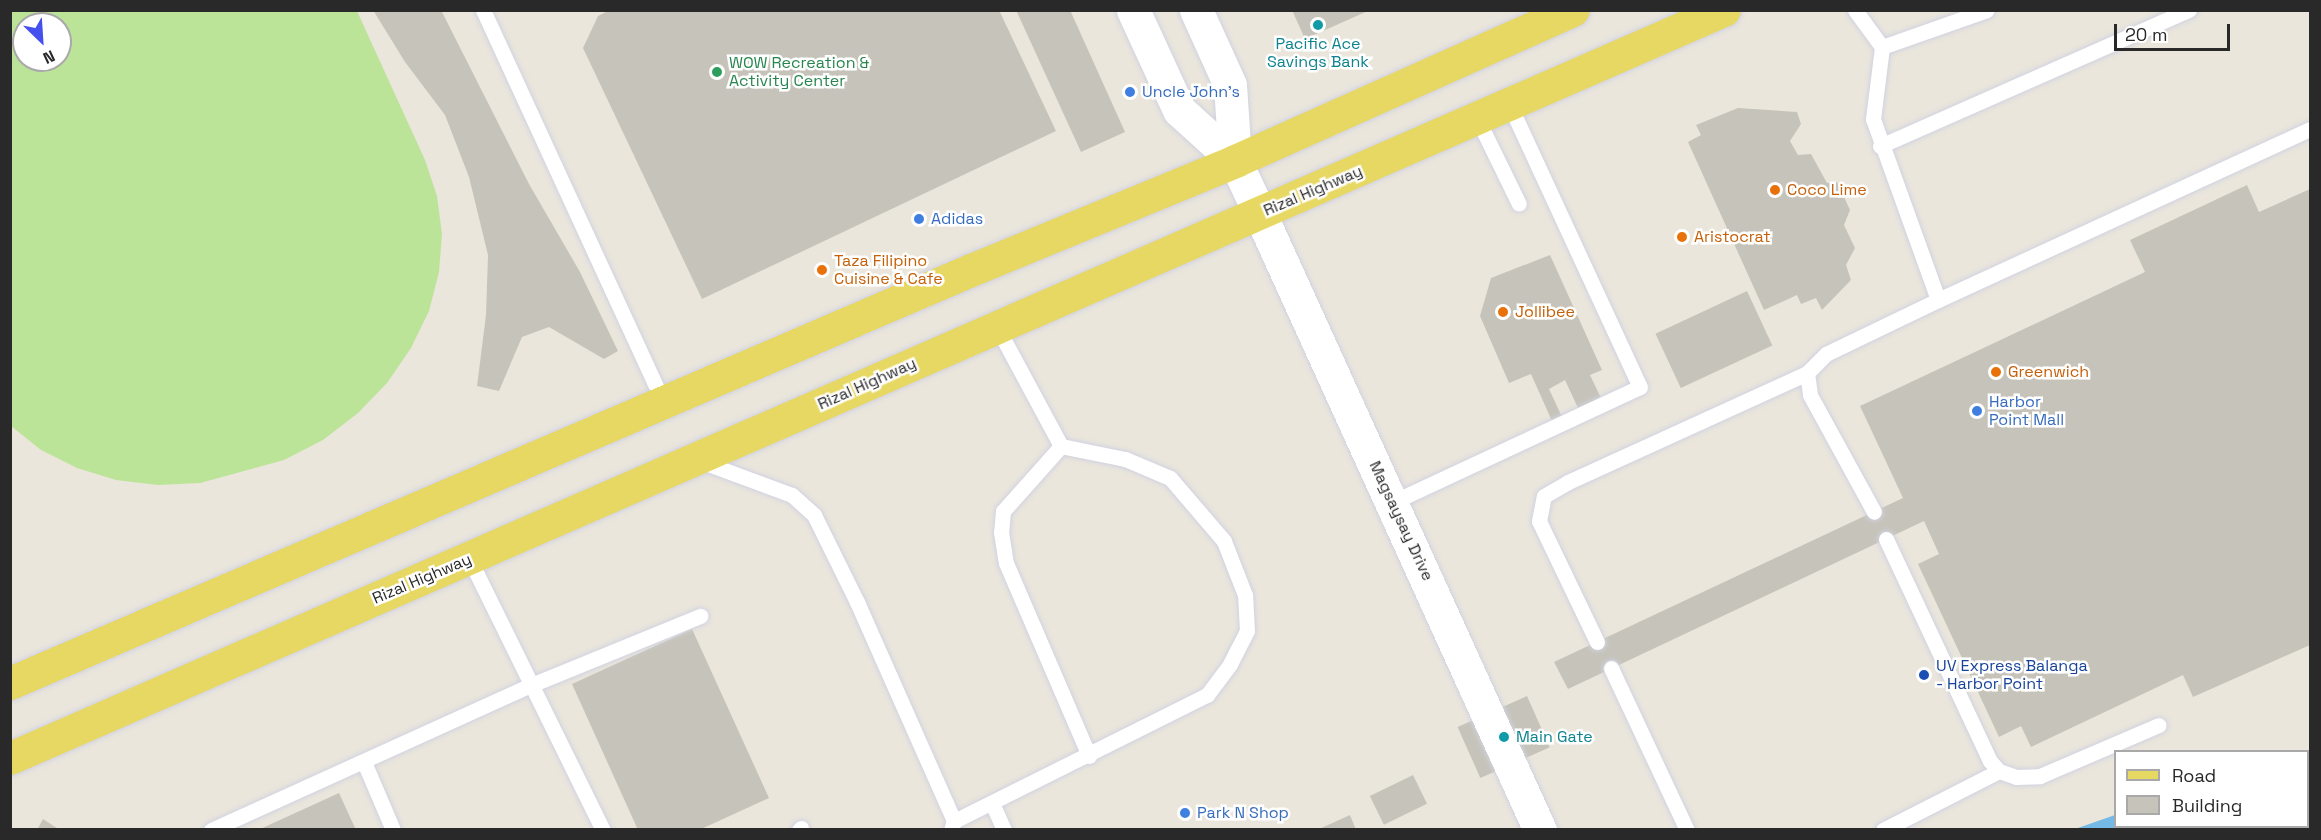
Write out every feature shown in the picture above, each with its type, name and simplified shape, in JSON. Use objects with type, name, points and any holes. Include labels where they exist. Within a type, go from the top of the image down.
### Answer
[{"type":"main road","points":[[1133,10],[1179,110],[1235,161]]},
{"type":"main road","points":[[1196,10],[1230,85],[1235,161]]},
{"type":"main road","points":[[10,683],[665,405],[971,270],[1235,161],[1573,10]]},
{"type":"main road","name":"Rizal Highway","points":[[10,758],[697,460],[997,327],[1478,120],[1724,10]]},
{"type":"main road","name":"Magsaysay Drive","points":[[1235,161],[1393,502],[1540,830]]},
{"type":"lane","points":[[483,10],[665,405]]},
{"type":"lane","points":[[1855,10],[1882,47],[1873,119],[1880,146],[1938,300]]},
{"type":"lane","points":[[1882,47],[1987,10]]},
{"type":"lane","points":[[1880,146],[2188,10]]},
{"type":"lane","points":[[1393,502],[1640,387],[1510,106]]},
{"type":"lane","points":[[1478,120],[1519,204]]},
{"type":"lane","points":[[1597,642],[1539,521],[1544,496],[1568,482],[1807,374],[1826,354],[1938,300],[2310,129]]},
{"type":"lane","points":[[997,327],[1061,446]]},
{"type":"lane","points":[[1807,374],[1810,395],[1874,512]]},
{"type":"lane","points":[[697,460],[792,495],[814,515],[858,602],[952,825],[1207,695],[1230,664],[1246,631],[1245,595],[1224,541],[1170,478],[1125,459],[1061,446]]},
{"type":"lane","points":[[1061,446],[1003,511],[1001,532],[1006,563],[1089,756]]},
{"type":"lane","points":[[1886,539],[1990,761],[1999,771],[2016,777],[2040,776],[2159,726]]},
{"type":"lane","points":[[469,558],[603,830]]},
{"type":"lane","points":[[211,830],[531,685],[700,616]]},
{"type":"lane","points":[[1611,668],[1687,830]]},
{"type":"lane","points":[[364,762],[393,830]]},
{"type":"lane","points":[[1883,830],[1999,771]]},
{"type":"lane","points":[[992,803],[1004,830]]},
{"type":"green space","points":[[10,11],[357,11],[425,160],[437,196],[442,234],[439,272],[429,311],[411,348],[387,383],[358,413],[323,440],[284,460],[200,483],[158,485],[116,480],[77,468],[41,450],[11,426]]},
{"type":"water","points":[[2310,761],[2310,829],[2075,829],[2114,815],[2114,828],[2309,828]]},
{"type":"building","points":[[373,10],[441,10],[529,184],[580,272],[618,351],[604,359],[549,327],[522,337],[499,391],[477,386],[486,315],[488,255],[469,177],[445,115],[405,62]]},
{"type":"building","points":[[610,10],[999,10],[1056,131],[702,299],[583,48],[598,16]]},
{"type":"building","points":[[1016,10],[1070,10],[1125,132],[1081,152]]},
{"type":"building","name":"Pacific Ace Savings Bank","points":[[1292,10],[1370,10],[1305,39]]},
{"type":"building","points":[[1738,108],[1797,112],[1801,124],[1790,141],[1798,155],[1811,154],[1827,183],[1837,182],[1850,210],[1844,225],[1855,248],[1846,265],[1851,280],[1822,310],[1816,298],[1801,304],[1797,295],[1764,310],[1688,142],[1701,135],[1696,125]]},
{"type":"building","points":[[2247,185],[2259,212],[2310,189],[2310,645],[2193,697],[2183,675],[2031,747],[2021,726],[1999,737],[1918,564],[1939,554],[1924,521],[1568,689],[1554,662],[1903,498],[1860,406],[2145,272],[2130,240]]},
{"type":"building","points":[[1550,255],[1602,370],[1590,375],[1601,398],[1578,408],[1565,380],[1549,389],[1562,417],[1552,421],[1531,374],[1509,383],[1480,316],[1491,278]]},
{"type":"building","points":[[1747,291],[1772,345],[1681,388],[1655,334]]},
{"type":"building","points":[[692,629],[769,798],[699,830],[638,830],[572,684]]},
{"type":"building","name":"Main Gate","points":[[1527,696],[1550,747],[1480,778],[1458,727]]},
{"type":"building","points":[[1413,775],[1427,804],[1384,825],[1370,796]]},
{"type":"building","points":[[339,793],[356,830],[258,830]]},
{"type":"building","points":[[1350,815],[1356,830],[1317,830]]},
{"type":"building","points":[[43,819],[60,830],[37,830]]},
{"type":"place","name":"Pacific Ace Savings Bank","points":[[1318,25]]},
{"type":"place","name":"WOW Recreation & Activity Center","points":[[717,72]]},
{"type":"place","name":"Uncle John's","points":[[1130,92]]},
{"type":"place","name":"Coco Lime","points":[[1775,190]]},
{"type":"place","name":"Adidas","points":[[919,219]]},
{"type":"place","name":"Aristocrat","points":[[1682,237]]},
{"type":"place","name":"Taza Filipino Cuisine & Cafe","points":[[822,270]]},
{"type":"place","name":"Jollibee","points":[[1503,312]]},
{"type":"place","name":"Greenwich","points":[[1996,372]]},
{"type":"place","name":"Harbor Point Mall","points":[[1977,411]]},
{"type":"place","name":"UV Express Balanga - Harbor Point","points":[[1924,675]]},
{"type":"place","name":"Main Gate","points":[[1504,737]]},
{"type":"place","name":"Park N Shop","points":[[1185,813]]}]
